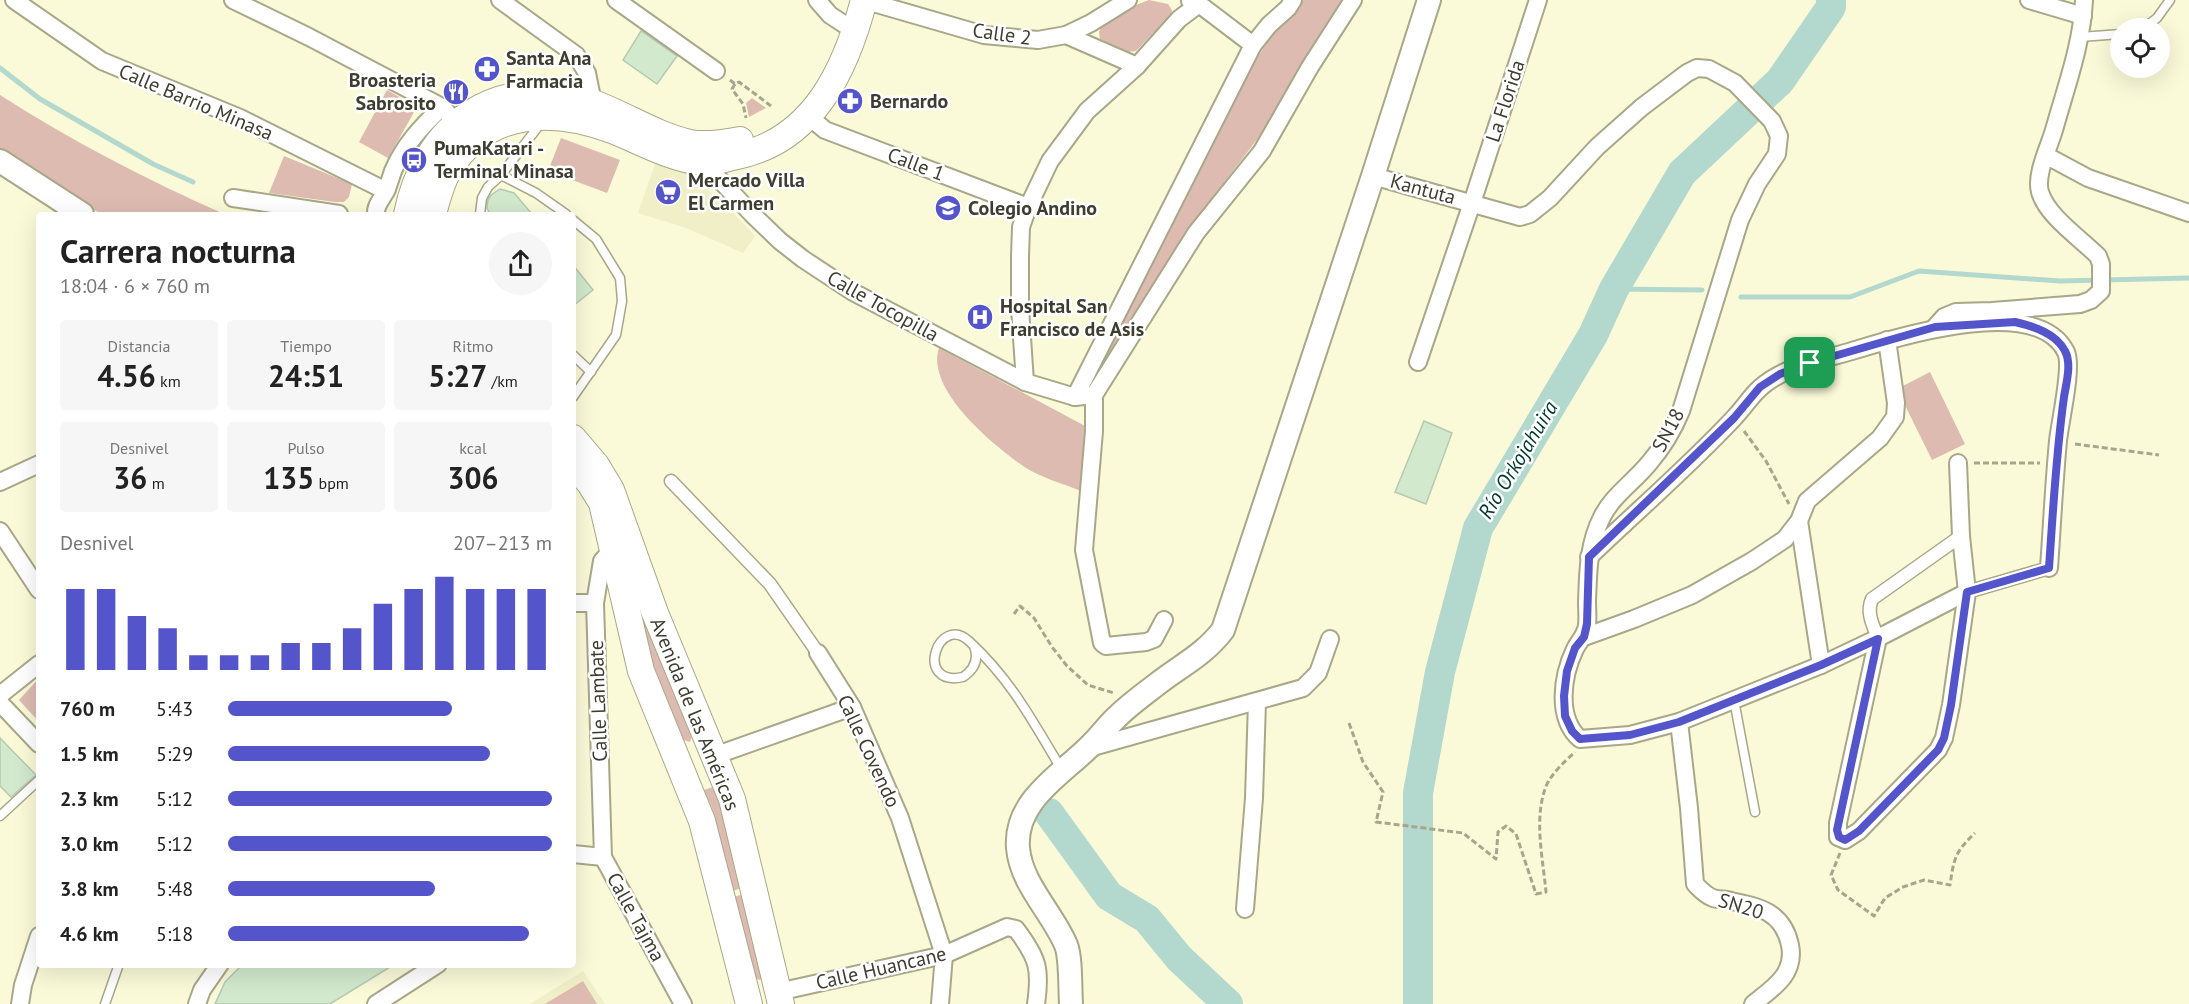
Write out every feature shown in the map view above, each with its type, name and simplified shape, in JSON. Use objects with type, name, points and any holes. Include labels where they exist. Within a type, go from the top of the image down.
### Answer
[{"type":"main road","points":[[590,112],[673,154],[703,162],[755,152],[775,144],[789,135],[827,93],[842,68],[856,32],[864,0]]},
{"type":"main road","points":[[1071,1004],[1067,949],[1053,920],[1020,865],[1017,844],[1021,822],[1032,801],[1062,770],[1089,748],[1118,716],[1157,684],[1211,646],[1223,630],[1429,0]]},
{"type":"main road","points":[[407,212],[412,190],[449,115],[513,96],[547,105],[590,112],[692,143],[718,144],[744,139],[782,122],[807,115]]},
{"type":"main road","points":[[434,212],[450,168],[473,141],[493,127],[519,119],[547,105]]},
{"type":"main road","points":[[0,161],[79,212]]},
{"type":"main road","name":"Avenida de las Américas","points":[[576,442],[596,465],[611,490],[622,547],[640,671],[702,821],[748,1001]]},
{"type":"main road","name":"Avenida de las Américas","points":[[576,468],[589,482],[602,503],[655,613],[732,800],[780,998]]},
{"type":"main road","points":[[682,770],[714,756]]},
{"type":"main road","points":[[748,1001],[780,998]]},
{"type":"street","name":"Calle Barrio Minasa","points":[[14,0],[102,62],[240,118],[386,191]]},
{"type":"street","points":[[233,0],[309,37],[449,115],[473,141]]},
{"type":"street","points":[[500,0],[576,55],[587,73],[590,112]]},
{"type":"street","points":[[616,0],[716,71]]},
{"type":"street","points":[[817,0],[830,15],[856,32]]},
{"type":"street","name":"Calle 2","points":[[864,0],[984,35],[1038,40],[1066,35],[1128,0]]},
{"type":"street","points":[[1075,397],[1253,45],[1293,0]]},
{"type":"street","points":[[1164,620],[1154,639],[1146,642],[1106,646],[1102,643],[1084,550],[1094,431],[1094,395],[1196,233],[1262,151],[1310,67],[1353,0]]},
{"type":"street","name":"La Florida","points":[[1418,362],[1538,0]]},
{"type":"street","points":[[1935,327],[1944,317],[1956,312],[2080,303],[2091,300],[2101,291],[2102,264],[2098,256],[2052,213],[2040,191],[2038,177],[2080,37],[2084,8],[2029,0]]},
{"type":"street","points":[[1025,382],[1020,308],[1021,227],[1050,161],[1087,111],[1137,66],[1192,2],[1253,45]]},
{"type":"street","points":[[1066,35],[1137,66]]},
{"type":"street","name":"Kantuta","points":[[1373,176],[1472,203],[1509,216],[1520,217],[1530,214],[1550,198],[1597,147],[1642,107],[1697,68],[1709,69],[1734,83],[1772,121]]},
{"type":"street","points":[[376,212],[393,171],[419,129],[449,115]]},
{"type":"street","name":"Calle 1","points":[[807,115],[825,130],[1028,207]]},
{"type":"street","name":"SN18","points":[[1590,739],[1580,739],[1572,731],[1565,716],[1564,696],[1567,671],[1575,648],[1584,637],[1587,624],[1589,557],[1593,536],[1603,514],[1650,463],[1672,432],[1681,411],[1740,220],[1757,184],[1777,154],[1779,136],[1772,121]]},
{"type":"street","points":[[2046,156],[2088,178],[2189,213]]},
{"type":"street","name":"Calle Tocopilla","points":[[703,162],[752,214],[803,259],[853,292],[1025,382],[1075,397],[1094,395]]},
{"type":"street","points":[[233,198],[326,212]]},
{"type":"street","points":[[1589,557],[1734,418],[1760,387],[1780,374],[1810,363],[1935,327],[2015,322],[2049,334],[2067,353],[2068,372],[2058,442],[2049,568],[1967,592],[1878,639],[1821,665],[1679,722],[1630,735],[1590,739]]},
{"type":"street","points":[[1584,637],[1634,620],[1692,595],[1752,561],[1785,539],[1799,522],[1807,501],[1880,438],[1895,417],[1896,403],[1887,340]]},
{"type":"street","points":[[1958,463],[1961,536],[1967,592],[1944,738],[1938,750],[1859,831],[1845,840],[1839,837],[1838,823],[1878,639],[1870,616],[1869,607],[1872,599],[1961,536]]},
{"type":"street","points":[[0,482],[36,465]]},
{"type":"street","name":"Calle Covendo","points":[[671,481],[770,584],[852,707],[900,818],[944,956],[940,1004]]},
{"type":"street","points":[[1799,522],[1821,665]]},
{"type":"street","points":[[0,531],[36,586]]},
{"type":"street","name":"Calle Lambate","points":[[603,858],[595,603],[602,561],[622,547]]},
{"type":"street","points":[[576,603],[595,603]]},
{"type":"street","points":[[1089,748],[1303,688],[1318,673],[1330,639]]},
{"type":"street","points":[[0,695],[36,666]]},
{"type":"street","points":[[1245,909],[1254,798],[1257,702]]},
{"type":"street","points":[[0,703],[36,741]]},
{"type":"street","points":[[714,756],[852,707]]},
{"type":"street","name":"SN20","points":[[1679,722],[1695,884],[1702,892],[1713,898],[1764,909],[1780,920],[1788,936],[1791,953],[1789,969],[1780,982],[1753,1004]]},
{"type":"street","name":"Calle Tajma","points":[[576,854],[603,858],[683,1004]]},
{"type":"street","name":"Calle Huancane","points":[[780,998],[944,956],[998,929],[1007,927],[1016,929],[1036,961],[1040,977],[1036,1004]]},
{"type":"street","points":[[20,1004],[23,985],[36,945]]},
{"type":"street","points":[[197,1004],[202,990],[217,968]]},
{"type":"street","points":[[376,1004],[427,968]]},
{"type":"lane","points":[[2157,18],[2170,0]]},
{"type":"lane","points":[[2080,37],[2110,35]]},
{"type":"lane","points":[[480,212],[482,198],[488,187],[501,175],[547,105]]},
{"type":"lane","points":[[501,175],[536,193],[563,212]]},
{"type":"lane","points":[[576,223],[596,240],[620,278],[622,301],[616,335],[576,393]]},
{"type":"lane","points":[[576,358],[591,372]]},
{"type":"lane","points":[[974,646],[977,660],[974,667],[963,677],[948,677],[937,668],[935,648],[944,639],[957,635],[969,640],[1016,693],[1062,770]]},
{"type":"lane","points":[[1734,700],[1755,812]]},
{"type":"lane","points":[[0,816],[36,783]]},
{"type":"lane","points":[[105,1004],[118,968]]},
{"type":"path","points":[[716,71],[735,84],[739,82],[771,106]]},
{"type":"path","points":[[735,84],[732,89],[743,104],[746,118]]},
{"type":"path","points":[[1734,418],[1766,461],[1799,522]]},
{"type":"path","points":[[2058,442],[2159,455]]},
{"type":"path","points":[[1958,463],[2057,464]]},
{"type":"path","points":[[1014,614],[1020,606],[1034,618],[1067,666],[1088,685],[1116,694]]},
{"type":"path","points":[[1349,723],[1363,762],[1383,792],[1376,822],[1463,833],[1496,859],[1498,832],[1506,826],[1515,834],[1536,894],[1546,892],[1539,824],[1545,787],[1565,760],[1590,739]]},
{"type":"path","points":[[1845,840],[1831,875],[1838,890],[1874,916],[1885,898],[1903,887],[1924,880],[1950,885],[1953,864],[1959,848],[1976,833]]},
{"type":"shaded area","points":[[1149,0],[1168,4],[1172,10],[1171,14],[1136,51],[1128,52],[1100,39],[1101,28],[1136,5]]},
{"type":"shaded area","points":[[1303,0],[1344,0],[1262,133],[1200,214],[1122,343],[1097,374],[1205,150],[1270,36]]},
{"type":"shaded area","points":[[387,90],[417,107],[388,158],[359,142]]},
{"type":"shaded area","points":[[0,95],[110,159],[220,212],[98,212],[0,151]]},
{"type":"shaded area","points":[[752,98],[766,108],[749,117],[746,103]]},
{"type":"shaded area","points":[[561,138],[620,160],[607,193],[548,171]]},
{"type":"shaded area","points":[[284,156],[352,184],[349,197],[344,202],[335,202],[269,193]]},
{"type":"shaded area","points":[[656,161],[679,168],[721,200],[755,236],[743,253],[686,228],[638,213]]},
{"type":"shaded area","points":[[939,348],[1087,427],[1081,491],[1026,468],[981,432],[952,399],[942,382],[937,364]]},
{"type":"shaded area","points":[[1930,372],[1965,444],[1932,460],[1897,389]]},
{"type":"shaded area","points":[[640,619],[646,621],[692,736],[690,742],[683,740],[637,624]]},
{"type":"shaded area","points":[[36,681],[36,719],[19,700]]},
{"type":"shaded area","points":[[713,787],[741,888],[733,891],[712,808],[704,790]]},
{"type":"shaded area","points":[[743,894],[762,978],[760,980],[754,978],[734,897]]},
{"type":"shaded area","points":[[583,971],[605,1004],[530,1004]]},
{"type":"shaded area","points":[[583,981],[597,1004],[545,1004]]},
{"type":"building","points":[[641,31],[677,56],[657,84],[623,60]]},
{"type":"building","points":[[500,189],[514,193],[530,212],[489,212],[487,208],[491,195]]},
{"type":"building","points":[[576,269],[593,290],[576,304]]},
{"type":"building","points":[[1424,421],[1452,433],[1426,504],[1395,492]]},
{"type":"building","points":[[0,738],[36,775],[11,797],[0,786]]},
{"type":"building","points":[[239,968],[388,968],[330,1004],[215,1004],[225,982]]},
{"type":"waterway","name":"Río Orkojahuira","points":[[1418,1004],[1418,793],[1440,672],[1478,528],[1593,335],[1614,289],[1682,173],[1780,81],[1831,7],[1831,0]]},
{"type":"waterway","points":[[0,68],[40,99],[153,164],[193,182]]},
{"type":"waterway","points":[[1741,297],[1850,297],[1919,271],[2060,281],[2189,278]]},
{"type":"waterway","points":[[1614,289],[1702,290]]},
{"type":"waterway","points":[[1049,813],[1109,896],[1147,919],[1179,958],[1228,1004]]},
{"type":"place","name":"Santa Ana Farmacia","points":[[487,69]]},
{"type":"place","name":"Broasteria Sabrosito","points":[[456,92]]},
{"type":"place","name":"Bernardo","points":[[850,101]]},
{"type":"place","name":"PumaKatari - Terminal Minasa","points":[[414,160]]},
{"type":"place","name":"Mercado Villa El Carmen","points":[[668,192]]},
{"type":"place","name":"Colegio Andino","points":[[948,208]]},
{"type":"place","name":"Hospital San Francisco de Asis","points":[[980,317]]},
{"type":"route","points":[[2015,322],[2034,327],[2049,334],[2067,353],[2068,372],[2058,442],[2049,568],[1967,592],[1944,738],[1938,750],[1859,831],[1845,840],[1839,837],[1838,823],[1878,639],[1821,665],[1679,722],[1630,735],[1580,739],[1572,731],[1565,716],[1564,696],[1567,671],[1575,648],[1584,637],[1587,624],[1589,557],[1734,418],[1760,387],[1780,374],[1810,363],[1935,327],[1988,323],[2015,322]]}]
